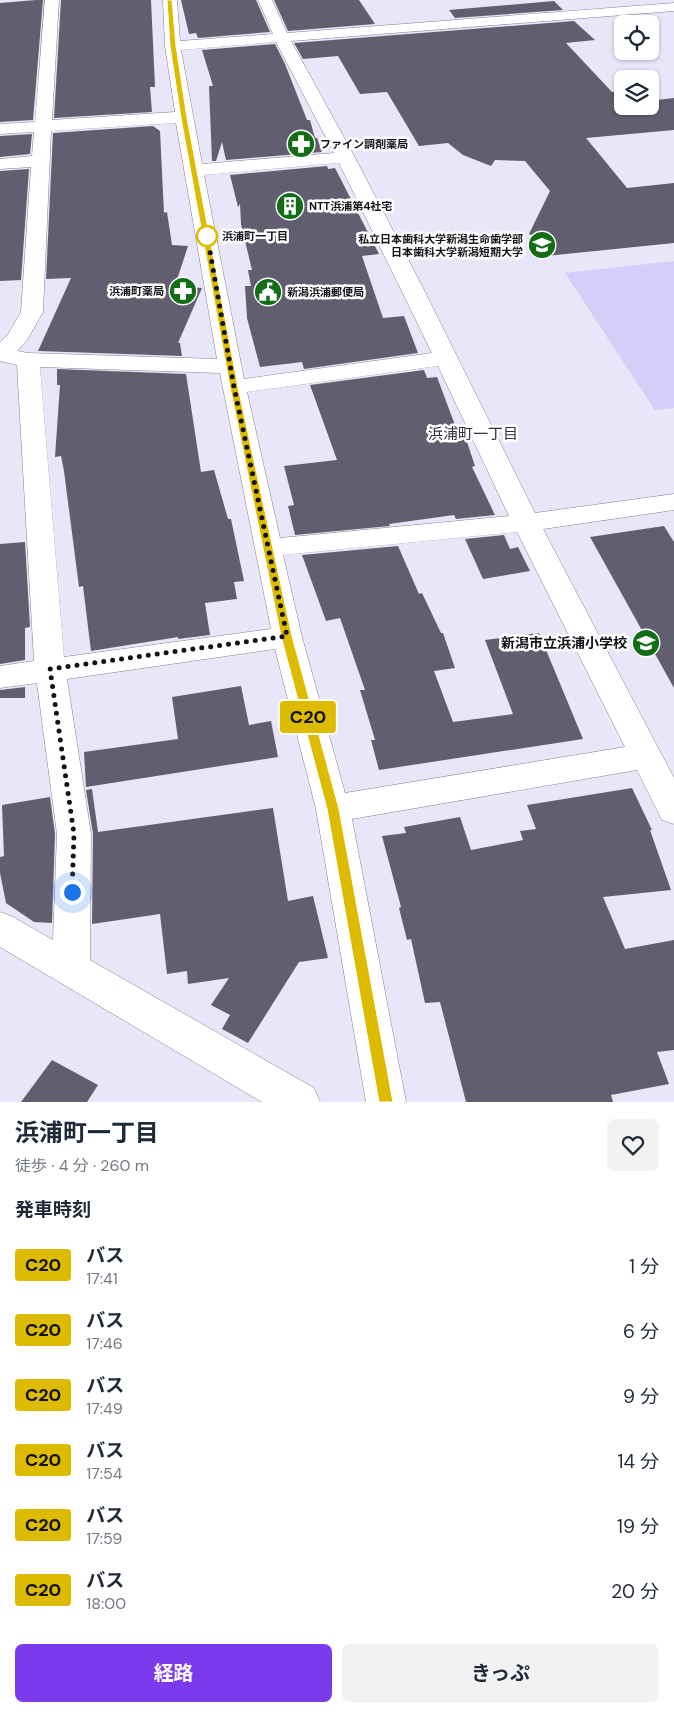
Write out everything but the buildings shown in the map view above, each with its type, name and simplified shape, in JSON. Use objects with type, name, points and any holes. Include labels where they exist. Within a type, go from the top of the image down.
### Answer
[{"type":"street","points":[[52,0],[42,126],[32,312],[6,353],[74,834],[71,969]]},
{"type":"street","points":[[170,0],[173,46],[184,118],[232,377],[287,636],[333,809],[386,1102]]},
{"type":"street","points":[[265,0],[292,60],[345,157],[410,284],[526,523],[674,810]]},
{"type":"street","points":[[173,46],[674,7]]},
{"type":"street","points":[[0,129],[184,118]]},
{"type":"street","points":[[195,170],[345,157]]},
{"type":"street","points":[[0,164],[41,161]]},
{"type":"street","points":[[6,353],[232,377],[446,358]]},
{"type":"street","points":[[267,548],[526,523],[674,502]]},
{"type":"street","points":[[0,677],[287,636]]},
{"type":"street","points":[[333,809],[646,756]]},
{"type":"street","points":[[0,928],[300,1102]]},
{"type":"shaded area","points":[[674,261],[674,408],[655,410],[565,273]]},
{"type":"bus line","name":"C20","points":[[170,0],[173,46],[184,118],[234,387],[287,636],[333,809],[386,1102]]},
{"type":"place","name":"ファイン調剤薬局","points":[[301,144]]},
{"type":"place","name":"NTT浜浦第4社宅","points":[[290,206]]},
{"type":"place","name":"浜浦町一丁目","points":[[207,236]]},
{"type":"place","name":"私立日本歯科大学新潟生命歯学部 日本歯科大学新潟短期大学","points":[[542,245]]},
{"type":"place","name":"浜浦町薬局","points":[[183,291]]},
{"type":"place","name":"新潟浜浦郵便局","points":[[268,292]]},
{"type":"place","name":"新潟市立浜浦小学校","points":[[646,643]]},
{"type":"district","name":"浜浦町一丁目","points":[[473,434]]},
{"type":"route","points":[[72,892],[74,834],[50,669],[287,636],[234,387],[206,229],[207,236]]}]
